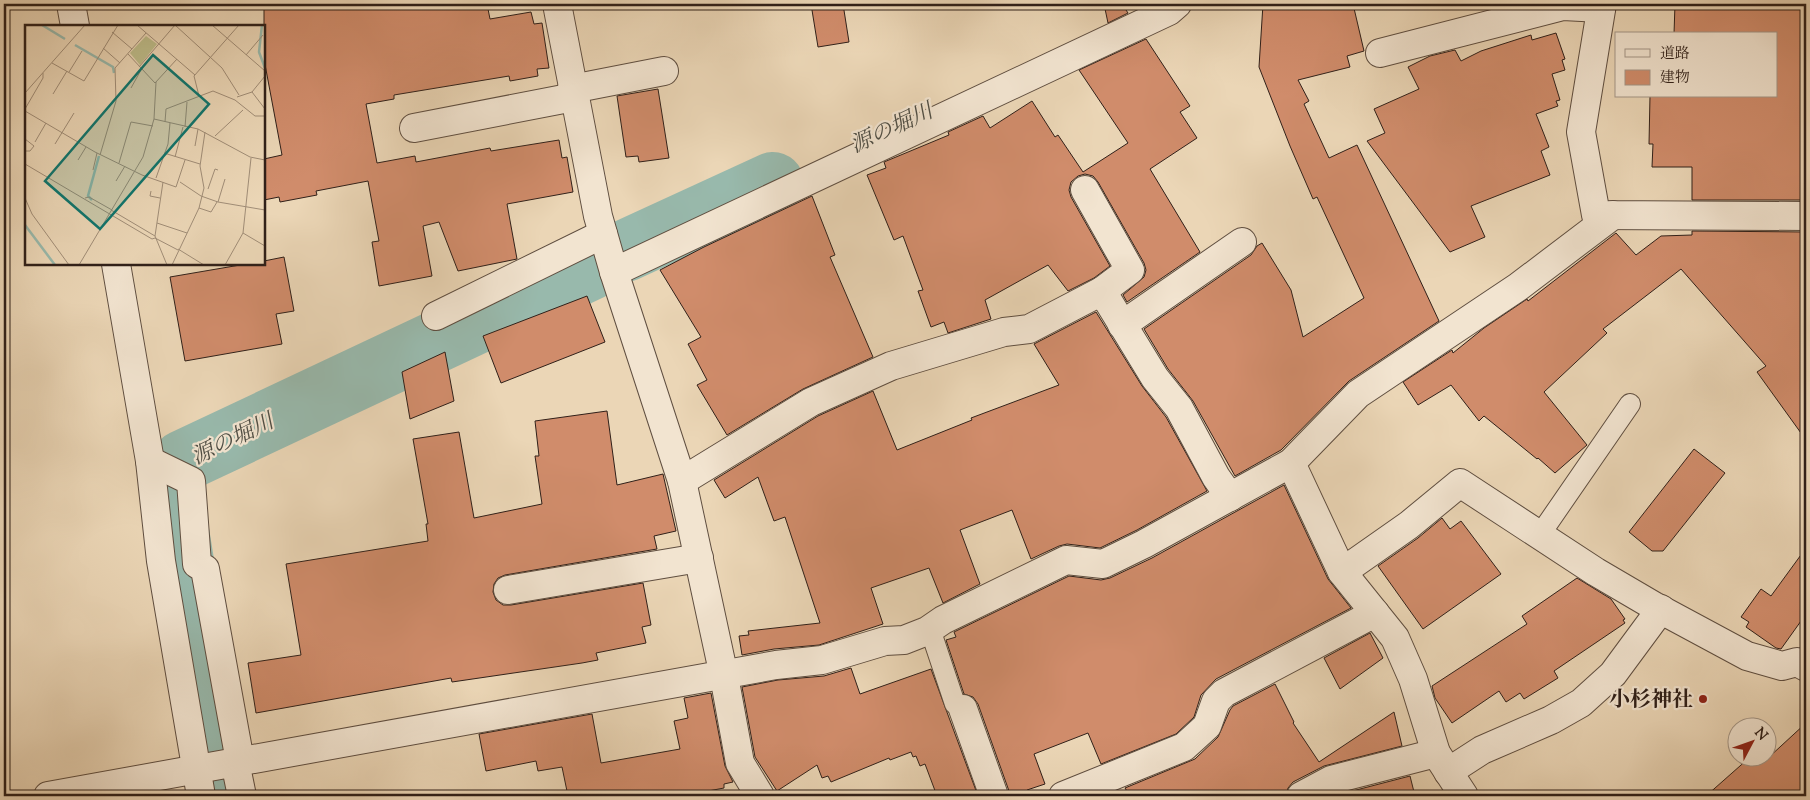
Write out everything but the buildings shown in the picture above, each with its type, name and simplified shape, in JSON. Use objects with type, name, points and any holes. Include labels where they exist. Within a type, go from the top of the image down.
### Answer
[{"type":"street","points":[[71,4],[75,25]]},
{"type":"street","points":[[557,4],[573,93],[603,234],[682,481],[724,676],[740,763],[760,796]]},
{"type":"street","points":[[614,272],[1169,11],[1177,4]]},
{"type":"street","points":[[1380,53],[1563,6],[1601,6],[1581,132],[1596,215],[1806,216]]},
{"type":"street","points":[[414,128],[664,71]]},
{"type":"street","points":[[682,481],[811,402],[882,370],[1004,332],[1030,329],[1102,291],[1130,270],[1085,190]]},
{"type":"street","points":[[48,796],[724,676],[776,665],[822,660],[885,641],[904,640],[930,629],[943,620],[1066,560],[1103,564],[1144,544],[1291,463],[1358,394],[1518,287],[1613,215]]},
{"type":"street","points":[[436,316],[603,234]]},
{"type":"street","points":[[1122,325],[1242,242]]},
{"type":"street","points":[[116,265],[150,461],[161,561],[201,796]]},
{"type":"street","points":[[1102,291],[1155,378],[1179,408],[1216,477],[1230,497]]},
{"type":"street","points":[[150,461],[191,481],[197,564],[205,569],[242,796]]},
{"type":"street","points":[[1291,463],[1342,572],[1395,638],[1410,671],[1442,762],[1464,796]]},
{"type":"street","points":[[1342,572],[1408,525],[1460,483],[1596,572],[1748,656],[1782,666],[1803,659]]},
{"type":"street","points":[[508,590],[699,558]]},
{"type":"street","points":[[1301,796],[1331,780],[1442,762],[1482,750],[1551,720],[1581,703],[1613,674],[1661,609]]},
{"type":"street","points":[[1063,796],[1091,791],[1184,747],[1207,726],[1216,701],[1224,693],[1375,613]]},
{"type":"street","points":[[962,709],[994,796]]},
{"type":"lane","points":[[1539,536],[1630,404]]},
{"type":"lane","points":[[930,629],[955,704],[962,709]]},
{"type":"waterway","name":"源の堀川","points":[[625,251],[773,183]]},
{"type":"waterway","name":"源の堀川","points":[[223,796],[171,487],[183,461],[591,269]]},
{"type":"place","name":"小杉神社","points":[[1703,699]]}]
